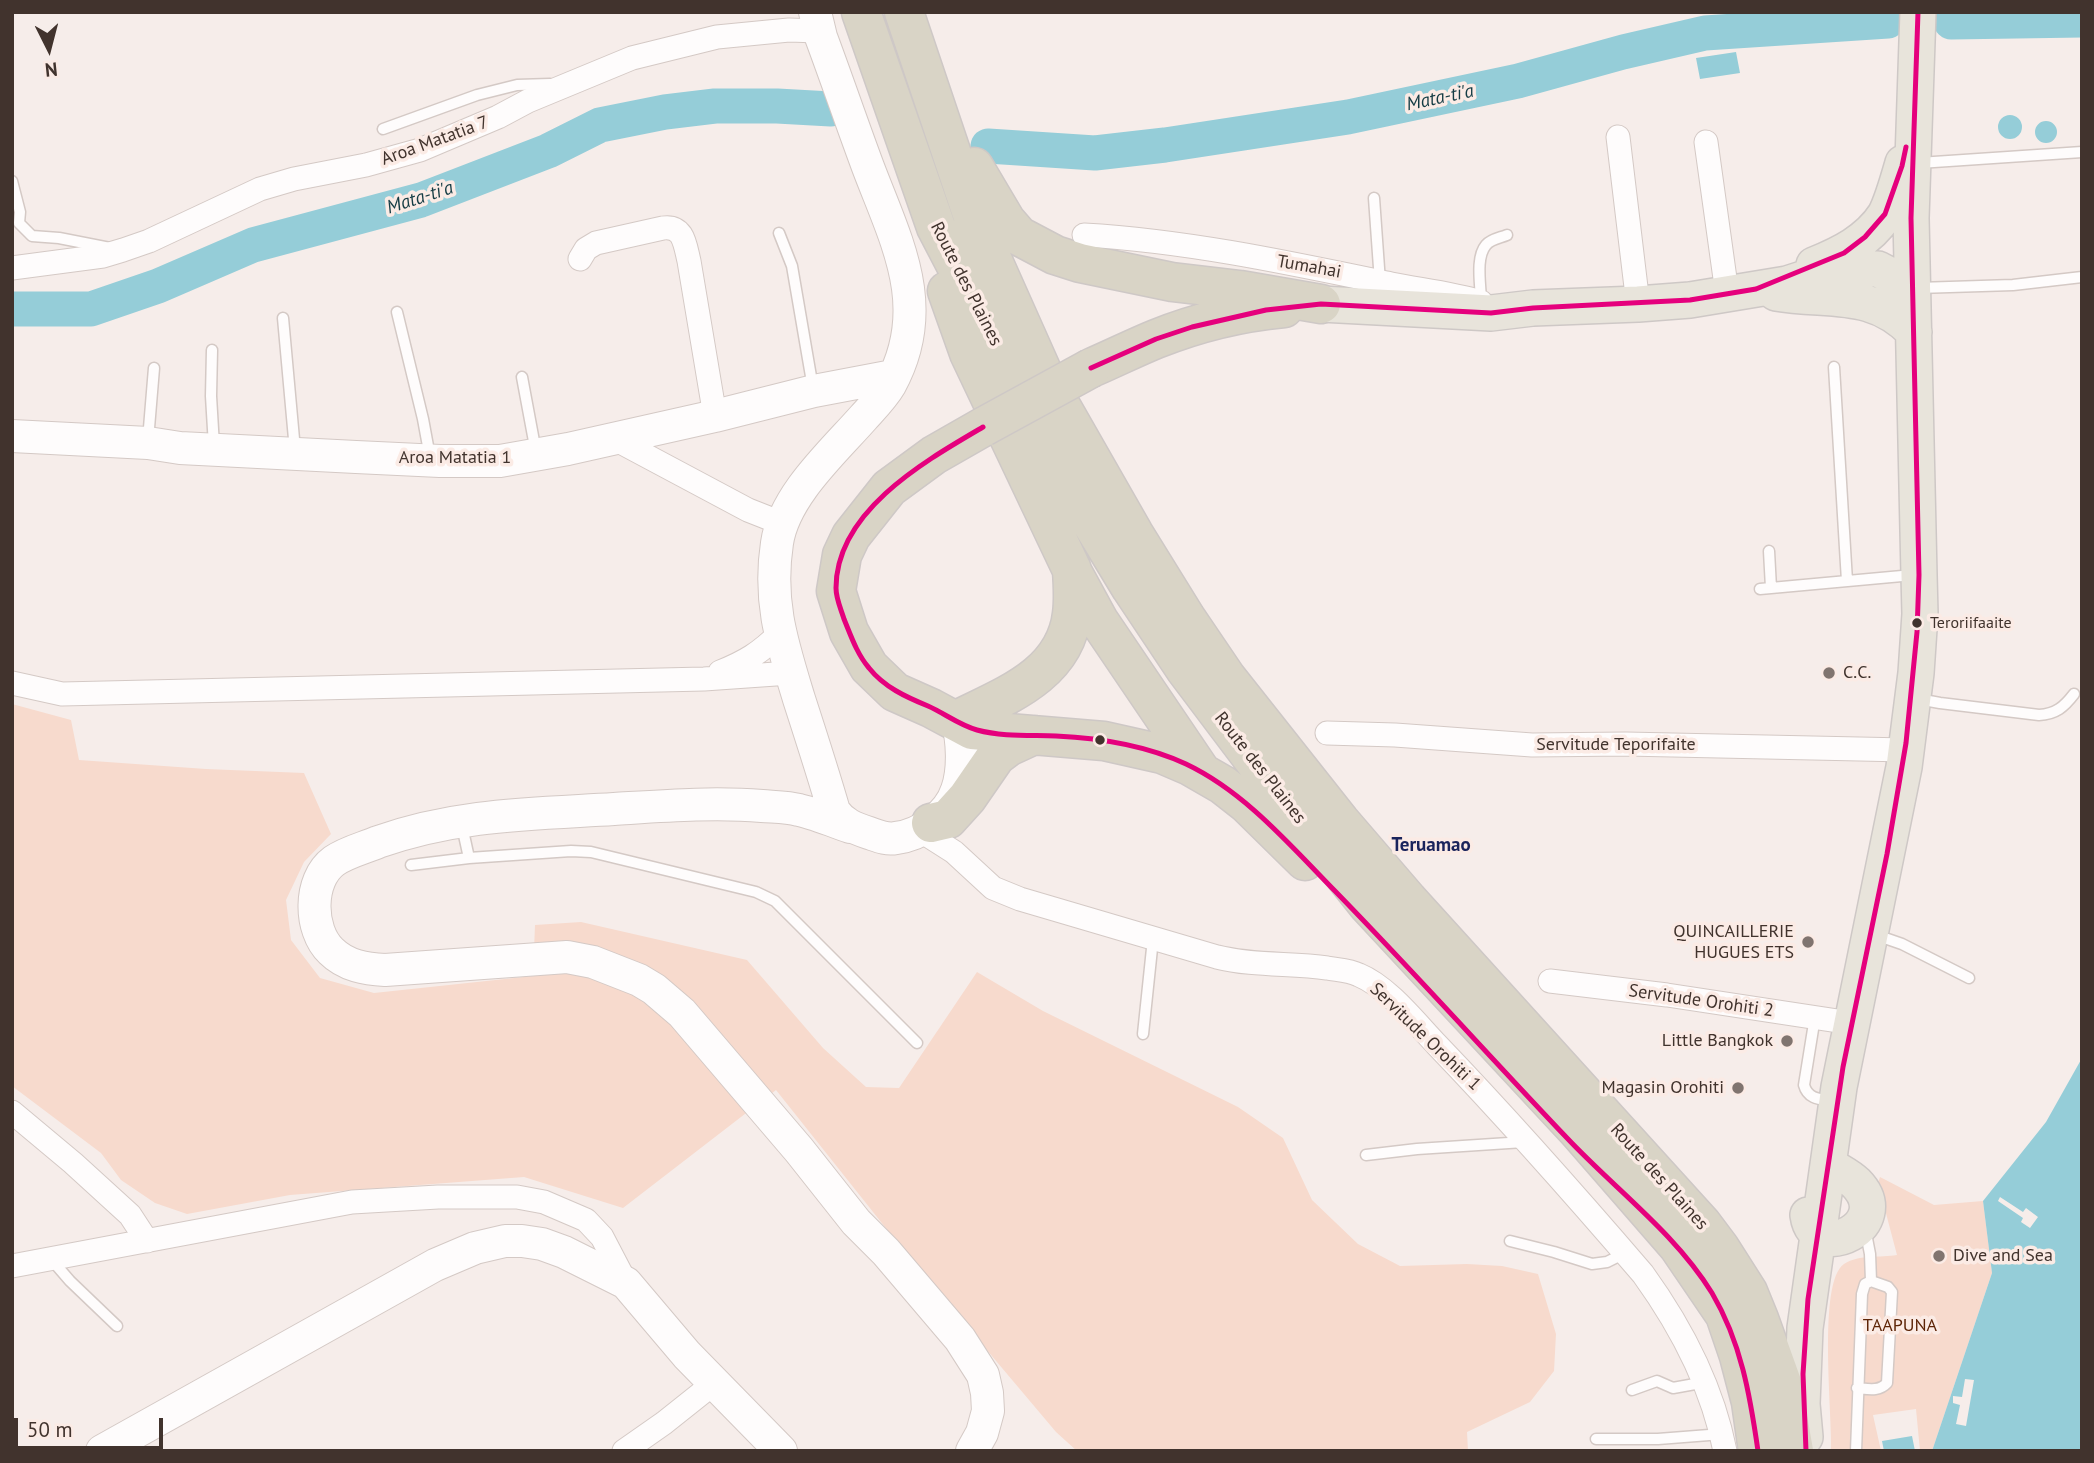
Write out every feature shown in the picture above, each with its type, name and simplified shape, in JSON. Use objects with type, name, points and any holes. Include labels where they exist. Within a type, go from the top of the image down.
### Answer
[{"type":"highway","name":"Route des Plaines","points":[[861,12],[930,210],[1083,509],[1131,588],[1185,668],[1274,787],[1367,904],[1578,1131],[1684,1255],[1725,1315],[1751,1402],[1758,1451]]},
{"type":"highway","points":[[904,12],[916,49],[935,87],[967,172],[1019,236],[1055,255],[1119,271],[1172,282],[1321,304]]},
{"type":"highway","name":"Route des Plaines","points":[[967,172],[972,214],[1046,380],[1185,618],[1226,677],[1340,821],[1408,900],[1702,1224],[1720,1248],[1748,1292],[1759,1319],[1782,1383],[1794,1451]]},
{"type":"highway","points":[[930,210],[949,300],[969,353],[1072,570],[1107,633],[1202,773]]},
{"type":"highway","points":[[1119,271],[1146,297],[1153,313],[1156,339]]},
{"type":"highway","points":[[1321,304],[1266,310],[1192,327],[1156,339],[1091,368],[934,455],[889,488],[851,536],[842,555],[836,591],[845,620],[869,667],[895,692],[957,720],[972,730],[1080,738],[1137,747],[1162,754],[1223,785],[1246,803],[1353,908],[1574,1146],[1684,1255]]},
{"type":"highway","points":[[957,720],[1025,686],[1056,658],[1072,616],[1072,570]]},
{"type":"highway","points":[[926,827],[948,819],[967,798],[996,756],[1034,735]]},
{"type":"main road","points":[[1806,1451],[1802,1404],[1805,1328],[1837,1102],[1906,750],[1920,614],[1912,289],[1918,12]]},
{"type":"main road","points":[[817,21],[898,246],[909,286],[907,338],[889,387],[807,482],[786,512],[777,544],[774,591],[779,634],[834,811],[850,827]]},
{"type":"main road","points":[[1741,291],[1844,253],[1865,237],[1885,214],[1902,166],[1914,110]]},
{"type":"main road","points":[[1321,304],[1491,313],[1532,308],[1638,304],[1690,300],[1787,284],[1822,273],[1852,269],[1878,269],[1912,289]]},
{"type":"main road","points":[[1741,291],[1865,302],[1900,318],[1914,332]]},
{"type":"main road","name":"Aroa Matatia 1","points":[[12,436],[148,443],[180,448],[430,460],[500,460],[537,455],[814,391],[894,376]]},
{"type":"main road","points":[[957,720],[961,733],[957,791],[947,808],[926,827],[896,838],[884,838],[798,809],[737,804],[462,820],[385,840],[335,861],[324,870],[316,886],[315,903],[322,939],[331,952],[364,968],[385,970],[567,957],[593,962],[654,989],[701,1034],[848,1212],[886,1252],[972,1356],[983,1375],[988,1411],[982,1433],[972,1451]]},
{"type":"main road","points":[[1829,1165],[1846,1175],[1862,1190],[1867,1208],[1863,1222],[1854,1233],[1844,1237],[1831,1238],[1819,1234],[1809,1220],[1807,1202],[1821,1127],[1837,1102]]},
{"type":"main road","points":[[102,1451],[443,1261],[475,1248],[505,1241],[542,1244],[626,1283],[713,1384],[781,1451]]},
{"type":"street","name":"Aroa Matatia 7","points":[[12,268],[103,256],[149,241],[260,189],[294,179],[385,161],[420,150],[632,58],[717,37],[789,30],[817,21]]},
{"type":"street","points":[[1618,137],[1638,304]]},
{"type":"street","points":[[1706,142],[1741,291]]},
{"type":"street","points":[[580,259],[586,249],[596,243],[663,228],[678,230],[684,239],[689,261],[715,416]]},
{"type":"street","name":"Tumahai","points":[[1084,235],[1175,243],[1456,294],[1491,305],[1532,308]]},
{"type":"street","points":[[613,438],[748,510],[781,523]]},
{"type":"street","points":[[704,679],[743,663],[761,652],[779,634]]},
{"type":"street","points":[[12,683],[62,694],[704,679],[790,673]]},
{"type":"street","name":"Servitude Teporifaite","points":[[1327,733],[1531,745],[1626,744],[1906,750]]},
{"type":"street","name":"Servitude Orohiti 1","points":[[926,827],[993,888],[1020,899],[1231,961],[1312,966],[1358,974],[1372,982],[1392,999],[1483,1093],[1643,1274],[1676,1322],[1706,1382],[1724,1442]]},
{"type":"street","name":"Servitude Orohiti 2","points":[[1550,981],[1667,995],[1851,1023]]},
{"type":"street","points":[[12,1112],[130,1215],[147,1241]]},
{"type":"street","points":[[12,1266],[352,1202],[438,1197],[517,1197],[544,1202],[586,1220],[602,1237],[626,1283]]},
{"type":"street","points":[[624,1451],[713,1384]]},
{"type":"lane","points":[[383,129],[477,95],[517,85],[564,83],[565,86]]},
{"type":"lane","points":[[1913,163],[2082,152]]},
{"type":"lane","points":[[12,181],[20,212],[19,223],[32,236],[59,238],[123,250]]},
{"type":"lane","points":[[1374,198],[1380,282]]},
{"type":"lane","points":[[779,233],[792,267],[814,391]]},
{"type":"lane","points":[[1481,302],[1481,258],[1485,246],[1507,235]]},
{"type":"lane","points":[[1912,289],[2013,285],[2082,277]]},
{"type":"lane","points":[[397,312],[430,460]]},
{"type":"lane","points":[[283,318],[296,453]]},
{"type":"lane","points":[[212,349],[211,396],[215,449]]},
{"type":"lane","points":[[1834,367],[1847,581]]},
{"type":"lane","points":[[148,443],[154,368]]},
{"type":"lane","points":[[522,377],[537,455]]},
{"type":"lane","points":[[1769,551],[1766,588],[1919,575]]},
{"type":"lane","points":[[1913,698],[2039,715],[2053,713],[2065,706],[2074,694]]},
{"type":"lane","points":[[462,820],[469,858]]},
{"type":"lane","points":[[411,865],[469,858],[590,852],[756,892],[775,901],[917,1043]]},
{"type":"lane","points":[[1870,933],[1902,944],[1969,978]]},
{"type":"lane","points":[[1143,1034],[1153,939]]},
{"type":"lane","points":[[1815,1017],[1804,1086],[1812,1097],[1837,1102]]},
{"type":"lane","points":[[1366,1155],[1527,1142]]},
{"type":"lane","points":[[1863,1222],[1870,1254],[1871,1280]]},
{"type":"lane","points":[[1510,1241],[1592,1264],[1607,1262],[1625,1254]]},
{"type":"lane","points":[[51,1259],[117,1326]]},
{"type":"lane","points":[[1857,1388],[1875,1390],[1887,1383],[1892,1292],[1888,1287],[1871,1280]]},
{"type":"lane","points":[[1856,1451],[1862,1294],[1865,1284],[1871,1280]]},
{"type":"lane","points":[[1632,1390],[1657,1381],[1673,1388],[1706,1382]]},
{"type":"lane","points":[[1597,1439],[1724,1442]]},
{"type":"green space","points":[[12,704],[71,720],[79,760],[304,773],[331,834],[304,862],[286,900],[291,940],[320,978],[374,993],[533,976],[535,925],[581,922],[747,960],[823,1048],[866,1087],[899,1088],[977,972],[1043,1011],[1238,1107],[1283,1138],[1312,1200],[1358,1244],[1400,1266],[1502,1266],[1538,1274],[1556,1334],[1554,1371],[1530,1402],[1467,1432],[1468,1451],[1077,1451],[1056,1432],[916,1266],[776,1090],[623,1208],[524,1177],[290,1195],[187,1214],[155,1203],[121,1180],[101,1153],[12,1086]]},
{"type":"green space","name":"TAAPUNA","points":[[1880,1177],[1934,1205],[1983,1201],[1992,1273],[1932,1451],[1920,1451],[1916,1409],[1873,1415],[1881,1451],[1831,1451],[1828,1352],[1831,1296],[1836,1276],[1844,1264],[1850,1261],[1897,1255],[1878,1183]]},
{"type":"water","points":[[1736,52],[1740,73],[1700,79],[1696,58]]},
{"type":"water","points":[[2010,115],[2019,118],[2022,127],[2019,136],[2010,139],[2001,136],[1998,127],[2001,118]]},
{"type":"water","points":[[2046,121],[2054,124],[2057,132],[2054,140],[2046,143],[2038,140],[2035,132],[2038,124]]},
{"type":"water","points":[[2082,1058],[2082,1451],[1932,1451],[1992,1273],[1983,1201],[2046,1122]]},
{"type":"water","points":[[1912,1436],[1915,1451],[1884,1451],[1882,1441]]},
{"type":"pier","points":[[2000,1197],[2023,1212],[2026,1208],[2038,1217],[2030,1228],[2021,1222],[2023,1218],[1998,1201]]},
{"type":"pier","points":[[1965,1379],[1974,1380],[1966,1426],[1956,1424],[1960,1405],[1953,1403],[1953,1396],[1962,1397]]},
{"type":"waterway","name":"Mata-ti'a","points":[[1951,22],[2082,20]]},
{"type":"waterway","name":"Mata-ti'a","points":[[988,146],[1095,153],[1165,145],[1348,117],[1518,81],[1705,33],[1888,21]]},
{"type":"waterway","name":"Mata-ti'a","points":[[12,309],[91,309],[158,286],[253,245],[421,200],[548,151],[600,125],[665,112],[715,106],[831,109]]},
{"type":"transit line","points":[[1806,1451],[1803,1374],[1808,1299],[1843,1067],[1887,854],[1906,743],[1917,632],[1919,575],[1911,218],[1918,12]]},
{"type":"transit line","points":[[1091,368],[1156,339],[1192,327],[1266,310],[1321,304],[1491,313],[1533,308],[1690,300],[1756,289],[1844,253],[1865,237],[1885,214],[1906,147]]},
{"type":"transit line","points":[[983,427],[936,456],[888,491],[867,512],[851,535],[840,560],[836,592],[849,632],[865,663],[881,681],[896,691],[970,728],[1007,735],[1089,739],[1138,747],[1186,764],[1228,789],[1247,804],[1394,952],[1585,1157],[1663,1231],[1697,1271],[1722,1312],[1737,1350],[1748,1389],[1758,1451]]},
{"type":"place","name":"Teroriifaaite","points":[[1917,623]]},
{"type":"place","name":"C.C.","points":[[1829,673]]},
{"type":"place","name":"QUINCAILLERIE HUGUES ETS","points":[[1808,942]]},
{"type":"place","name":"Little Bangkok","points":[[1787,1041]]},
{"type":"place","name":"Magasin Orohiti","points":[[1738,1088]]},
{"type":"place","name":"Dive and Sea","points":[[1939,1256]]},
{"type":"district","name":"Teruamao","points":[[1431,846]]}]
